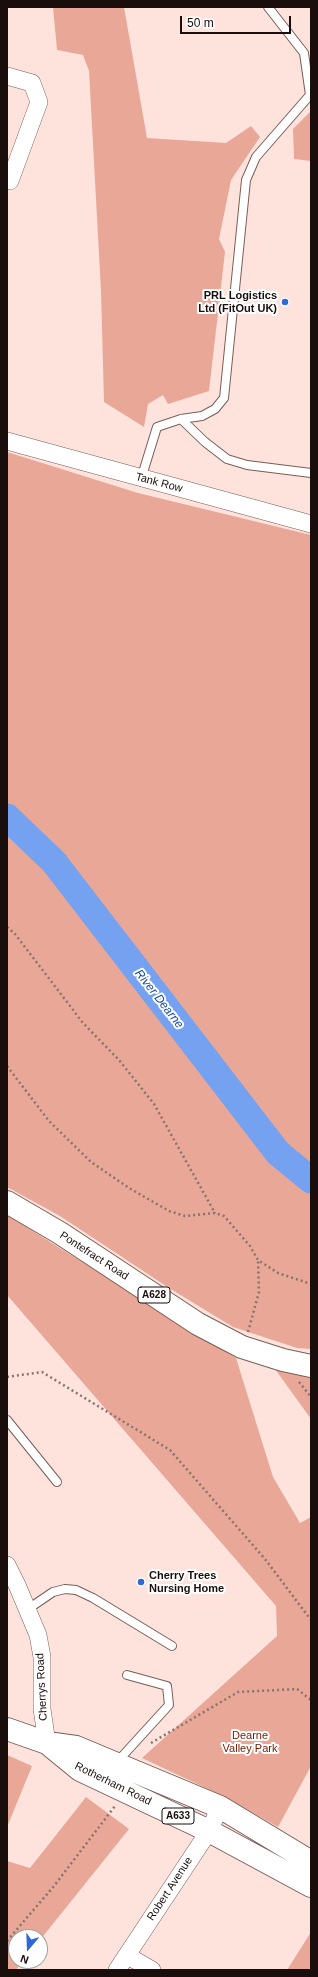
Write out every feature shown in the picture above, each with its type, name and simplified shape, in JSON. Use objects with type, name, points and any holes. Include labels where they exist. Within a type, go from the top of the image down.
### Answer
[{"type":"main road","name":"Pontefract Road","points":[[7,1202],[60,1233],[198,1324],[242,1347],[283,1360],[311,1366]]},
{"type":"main road","name":"Rotherham Road","points":[[7,1729],[47,1743],[76,1747],[220,1807],[311,1862]]},
{"type":"main road","name":"Rotherham Road","points":[[47,1743],[80,1770],[209,1831],[311,1886]]},
{"type":"street","points":[[7,76],[32,83],[39,102],[10,181],[7,180]]},
{"type":"street","name":"Tank Row","points":[[7,441],[141,479],[311,524]]},
{"type":"street","name":"Cherrys Road","points":[[7,1565],[28,1609],[38,1635],[42,1657],[42,1709],[47,1743]]},
{"type":"street","name":"Robert Avenue","points":[[117,1970],[128,1956],[209,1831],[220,1807]]},
{"type":"street","points":[[128,1956],[152,1970]]},
{"type":"lane","points":[[141,479],[157,427],[181,419],[202,416],[215,409],[224,398],[246,180],[256,157],[311,94],[304,53],[268,7]]},
{"type":"lane","points":[[181,419],[205,442],[227,459],[247,466],[311,473]]},
{"type":"lane","points":[[7,1420],[57,1482]]},
{"type":"lane","points":[[28,1609],[53,1592],[76,1590],[93,1598],[172,1646]]},
{"type":"lane","points":[[116,1763],[169,1704],[167,1686],[127,1675]]},
{"type":"path","points":[[7,926],[15,934],[83,1023],[119,1060],[154,1104],[215,1213]]},
{"type":"path","points":[[7,1066],[48,1121],[91,1162],[129,1188],[169,1211],[185,1216],[215,1213],[224,1216],[250,1246],[258,1260],[278,1273],[311,1284]]},
{"type":"path","points":[[242,1347],[251,1325],[259,1292],[258,1260]]},
{"type":"path","points":[[7,1377],[42,1372],[170,1450],[265,1559],[311,1620]]},
{"type":"path","points":[[150,1743],[238,1692],[297,1689],[311,1700]]},
{"type":"path","points":[[7,1940],[54,1886],[126,1792]]},
{"type":"green space","points":[[53,7],[124,7],[147,138],[226,143],[251,126],[260,137],[231,180],[219,239],[225,252],[209,391],[168,404],[163,395],[148,404],[144,427],[104,402],[101,291],[89,71],[83,55],[57,50]]},
{"type":"green space","points":[[311,111],[311,161],[294,159],[293,129]]},
{"type":"green space","points":[[7,452],[138,493],[311,535],[311,1349],[297,1348],[233,1327],[169,1288],[60,1216],[7,1187]]},
{"type":"green space","name":"Dearne Valley Park","points":[[7,1215],[236,1358],[273,1477],[300,1523],[311,1517],[311,1766],[278,1827],[227,1798],[142,1758],[277,1636],[276,1606],[7,1295]]},
{"type":"green space","points":[[275,1369],[311,1376],[311,1419]]},
{"type":"green space","points":[[7,1755],[32,1766],[7,1827]]},
{"type":"green space","points":[[86,1797],[129,1829],[48,1930],[8,1929],[8,1969],[17,1969],[7,1970],[7,1861],[30,1868]]},
{"type":"green space","points":[[311,1932],[311,1970],[287,1970]]},
{"type":"waterway","name":"River Dearne","points":[[7,817],[54,862],[278,1153],[311,1180]]},
{"type":"place","name":"PRL Logistics Ltd (FitOut UK)","points":[[285,302]]},
{"type":"place","name":"Cherry Trees Nursing Home","points":[[141,1582]]}]
